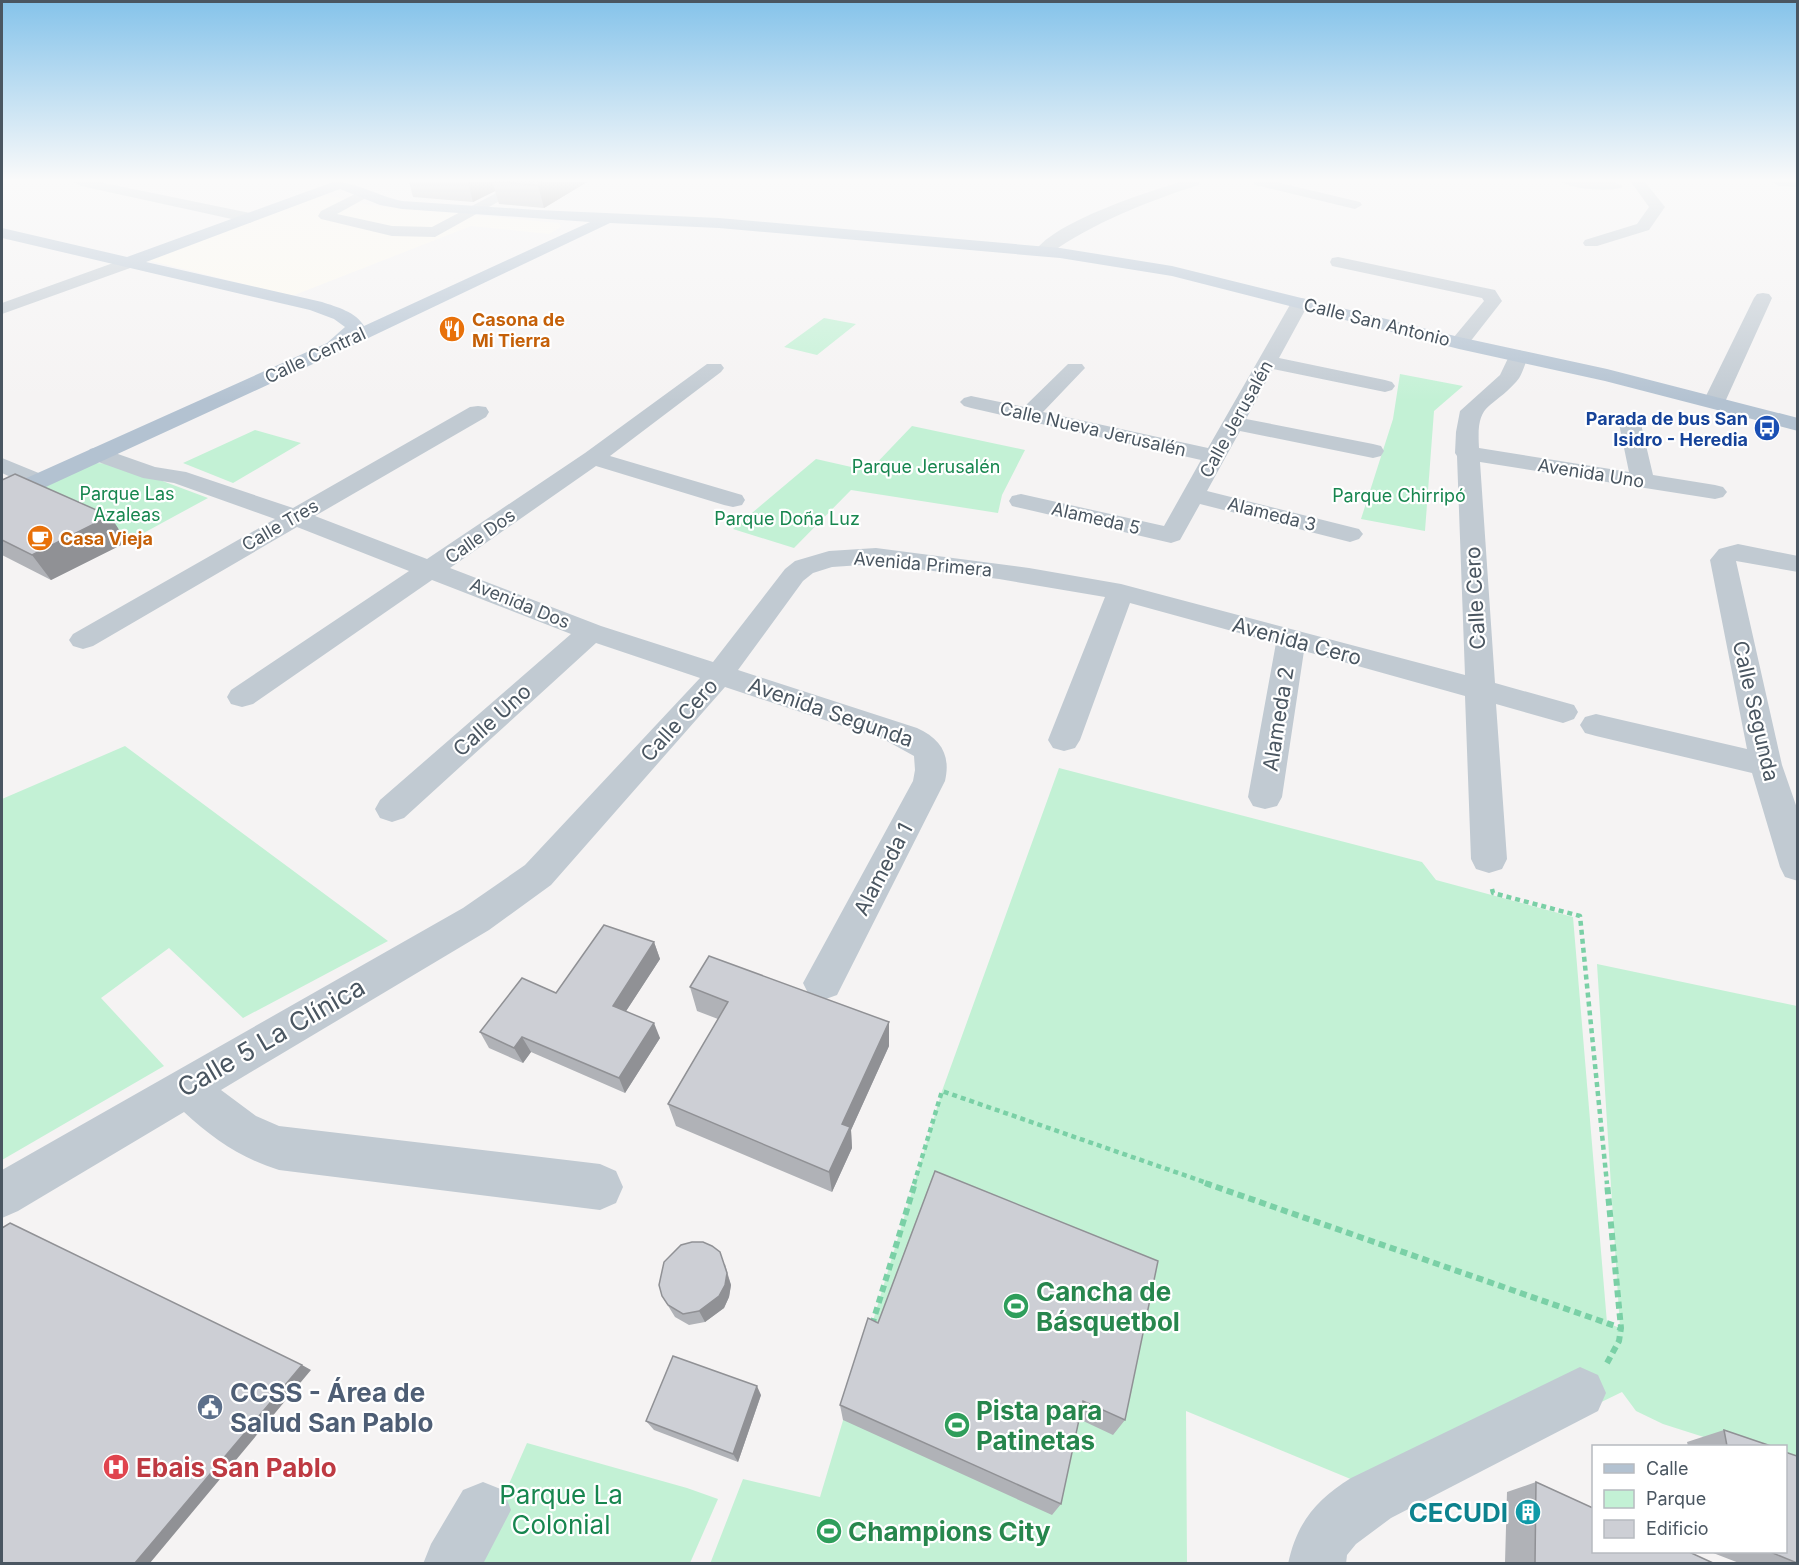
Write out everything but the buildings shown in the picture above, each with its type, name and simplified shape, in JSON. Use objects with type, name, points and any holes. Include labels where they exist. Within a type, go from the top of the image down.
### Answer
[{"type":"main road","points":[[94,255],[127,263],[150,260],[162,255]]},
{"type":"main road","name":"Calle Central","points":[[2,498],[332,348],[528,255]]},
{"type":"main road","name":"Calle San Antonio","points":[[1069,255],[1172,271],[1459,343],[1714,402],[1797,425]]},
{"type":"main road","points":[[150,260],[341,315],[355,325],[352,333],[332,348]]},
{"type":"main road","points":[[316,306],[373,315],[390,314],[415,308]]},
{"type":"street","points":[[1338,262],[1489,294],[1494,298],[1493,301],[1459,343]]},
{"type":"street","points":[[2,309],[127,263]]},
{"type":"street","points":[[1714,402],[1762,298]]},
{"type":"street","name":"Calle Jerusalén","points":[[1171,535],[1300,303]]},
{"type":"street","name":"Calle Cero","points":[[1489,859],[1466,453],[1467,432],[1471,411],[1509,378],[1518,356]]},
{"type":"street","points":[[1267,362],[1385,386]]},
{"type":"street","name":"Calle Dos","points":[[242,698],[593,458],[714,368]]},
{"type":"street","points":[[1029,414],[1075,368]]},
{"type":"street","name":"Calle Nueva Jerusalén","points":[[971,402],[1215,456]]},
{"type":"street","name":"Calle Tres","points":[[83,640],[478,412]]},
{"type":"street","points":[[1234,423],[1373,451]]},
{"type":"street","points":[[1630,423],[1643,481]]},
{"type":"street","name":"Avenida Dos","points":[[108,450],[151,474],[178,477],[294,517],[591,632]]},
{"type":"street","name":"Avenida Uno","points":[[1466,453],[1715,492]]},
{"type":"street","points":[[593,458],[733,500]]},
{"type":"street","points":[[2,465],[38,481]]},
{"type":"street","name":"Alameda 3","points":[[1194,495],[1350,534]]},
{"type":"street","name":"Alameda 5","points":[[1022,501],[1171,535]]},
{"type":"street","name":"Calle Segunda","points":[[1797,564],[1738,552],[1728,554],[1723,560],[1766,765],[1797,867]]},
{"type":"street","name":"Avenida Primera","points":[[814,562],[876,556],[1031,574]]},
{"type":"street","name":"Calle Cero","points":[[538,875],[720,674],[794,575],[814,562]]},
{"type":"street","name":"Avenida Cero","points":[[1031,574],[1121,592],[1563,712]]},
{"type":"street","points":[[1064,740],[1121,592]]},
{"type":"street","name":"Avenida Segunda","points":[[591,632],[896,732],[924,745],[930,752]]},
{"type":"street","name":"Calle Uno","points":[[392,809],[591,632]]},
{"type":"street","name":"Alameda 2","points":[[1264,797],[1291,640]]},
{"type":"street","points":[[1596,724],[1766,765]]},
{"type":"street","name":"Alameda 1","points":[[823,983],[929,781],[933,763],[930,752]]},
{"type":"street","name":"Calle 5 La Clínica","points":[[2,1195],[476,918],[538,875]]},
{"type":"street","points":[[186,1087],[246,1137],[279,1148],[600,1187]]},
{"type":"street","points":[[1317,1563],[1319,1551],[1340,1517],[1371,1498],[1580,1393]]},
{"type":"street","points":[[451,1563],[483,1510]]},
{"type":"path","points":[[870,1332],[942,1091],[1621,1328],[1580,916],[1492,893],[1489,859]]},
{"type":"shaded area","points":[[154,255],[397,255],[292,296],[143,259]]},
{"type":"green space","points":[[824,318],[856,324],[817,355],[784,347]]},
{"type":"green space","name":"Parque Chirripó","points":[[1400,374],[1463,386],[1434,411],[1425,531],[1361,519],[1393,419]]},
{"type":"green space","name":"Parque Jerusalén","points":[[912,426],[1025,450],[1002,495],[998,513],[851,490],[794,548],[733,529],[816,459],[869,471]]},
{"type":"green space","points":[[255,430],[301,443],[233,483],[183,463]]},
{"type":"green space","name":"Parque Las Azaleas","points":[[96,463],[117,464],[208,498],[127,542],[25,493]]},
{"type":"green space","points":[[125,746],[388,941],[243,1018],[169,948],[101,998],[164,1066],[2,1160],[2,799]]},
{"type":"green space","points":[[1059,768],[1422,862],[1436,880],[1573,917],[1607,1323],[1620,1328],[1597,964],[1797,1006],[1797,1468],[1787,1464],[1787,1445],[1729,1445],[1663,1424],[1636,1411],[1622,1392],[1430,1485],[1387,1494],[1186,1411],[1187,1563],[710,1564],[743,1479],[820,1497],[942,1091]]},
{"type":"green space","name":"Parque La Colonial","points":[[527,1443],[687,1488],[718,1499],[690,1563],[470,1564],[488,1532]]},
{"type":"place","name":"Casona de Mi Tierra","points":[[452,329]]},
{"type":"place","name":"Parada de bus San Isidro - Heredia","points":[[1767,428]]},
{"type":"place","name":"Casa Vieja","points":[[40,538]]},
{"type":"place","name":"Cancha de Básquetbol","points":[[1016,1306]]},
{"type":"place","name":"CCSS - Área de Salud San Pablo","points":[[210,1407]]},
{"type":"place","name":"Pista para Patinetas","points":[[957,1425]]},
{"type":"place","name":"Ebais San Pablo","points":[[116,1467]]},
{"type":"place","name":"CECUDI","points":[[1528,1512]]},
{"type":"place","name":"Champions City","points":[[829,1531]]},
{"type":"park label","name":"Parque Doña Luz","points":[[787,518]]}]
